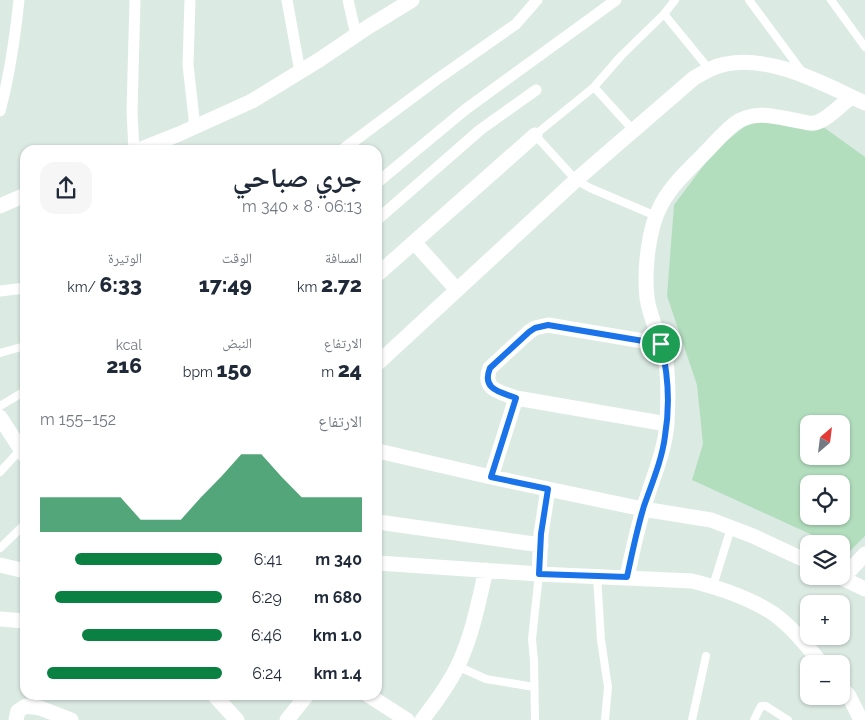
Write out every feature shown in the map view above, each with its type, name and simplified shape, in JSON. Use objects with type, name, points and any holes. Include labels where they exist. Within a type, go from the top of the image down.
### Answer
[{"type":"street","points":[[0,110],[8,83],[18,0]]},
{"type":"street","points":[[134,145],[132,112],[135,0]]},
{"type":"street","points":[[190,0],[188,64],[195,127]]},
{"type":"street","points":[[287,0],[300,72]]},
{"type":"street","points":[[348,0],[356,35]]},
{"type":"street","points":[[151,145],[252,101],[412,0]]},
{"type":"street","points":[[349,145],[436,80],[516,24],[537,0]]},
{"type":"street","points":[[382,179],[466,109],[610,2]]},
{"type":"street","points":[[382,359],[576,180],[694,78],[709,69],[724,64],[740,62],[762,63],[782,67],[865,103]]},
{"type":"street","points":[[382,216],[480,130],[536,90]]},
{"type":"street","points":[[627,577],[632,549],[643,509],[663,450],[666,424],[666,362],[650,314],[647,297],[646,265],[660,205],[676,183],[735,124],[752,115],[762,114],[815,123],[851,97]]},
{"type":"street","points":[[382,270],[535,135]]},
{"type":"street","points":[[0,206],[20,196]]},
{"type":"street","points":[[414,242],[456,290]]},
{"type":"street","points":[[0,291],[20,289]]},
{"type":"street","points":[[661,344],[548,325],[535,328],[490,368],[488,384],[496,391],[516,398],[666,424]]},
{"type":"street","points":[[491,477],[516,398]]},
{"type":"street","points":[[0,417],[20,447]]},
{"type":"street","points":[[382,452],[643,509],[711,520],[753,536],[800,558]]},
{"type":"street","points":[[539,574],[548,489]]},
{"type":"street","points":[[382,523],[541,545]]},
{"type":"street","points":[[850,568],[865,554]]},
{"type":"street","points":[[382,563],[539,574],[692,581],[713,586],[746,599],[774,614],[798,635],[815,655]]},
{"type":"street","points":[[0,565],[20,570]]},
{"type":"street","points":[[422,720],[457,666],[476,615],[486,570]]},
{"type":"street","points":[[850,582],[865,589]]},
{"type":"street","points":[[0,619],[20,621]]},
{"type":"street","points":[[850,698],[861,720]]},
{"type":"street","points":[[219,700],[238,720]]},
{"type":"street","points":[[287,720],[302,700]]},
{"type":"street","points":[[376,700],[407,720]]},
{"type":"street","points":[[16,720],[18,712],[26,706],[40,708],[71,720]]},
{"type":"lane","points":[[656,216],[590,188],[576,180],[535,135],[594,87],[675,0]]},
{"type":"lane","points":[[750,0],[806,77]]},
{"type":"lane","points":[[831,0],[865,47]]},
{"type":"lane","points":[[664,14],[709,69]]},
{"type":"lane","points":[[594,87],[633,130]]},
{"type":"lane","points":[[0,353],[20,347]]},
{"type":"lane","points":[[0,406],[20,394]]},
{"type":"lane","points":[[0,472],[20,454]]},
{"type":"lane","points":[[713,586],[730,528]]},
{"type":"lane","points":[[0,548],[20,529]]},
{"type":"lane","points":[[535,720],[532,639],[539,574]]},
{"type":"lane","points":[[597,576],[601,640],[608,687],[605,720]]},
{"type":"lane","points":[[692,720],[706,656]]},
{"type":"lane","points":[[457,666],[486,679],[534,687]]},
{"type":"lane","points":[[754,720],[761,706],[766,706],[788,720]]},
{"type":"green space","points":[[763,112],[815,121],[865,157],[865,536],[850,551],[850,535],[812,535],[692,480],[703,444],[697,385],[667,296],[674,205],[715,150]]},
{"type":"route","points":[[548,325],[661,344],[666,362],[667,377],[666,435],[632,549],[627,577],[539,574],[541,534],[548,489],[491,477],[516,398],[496,391],[488,384],[487,379],[490,368],[529,332],[540,326],[548,325]]}]
